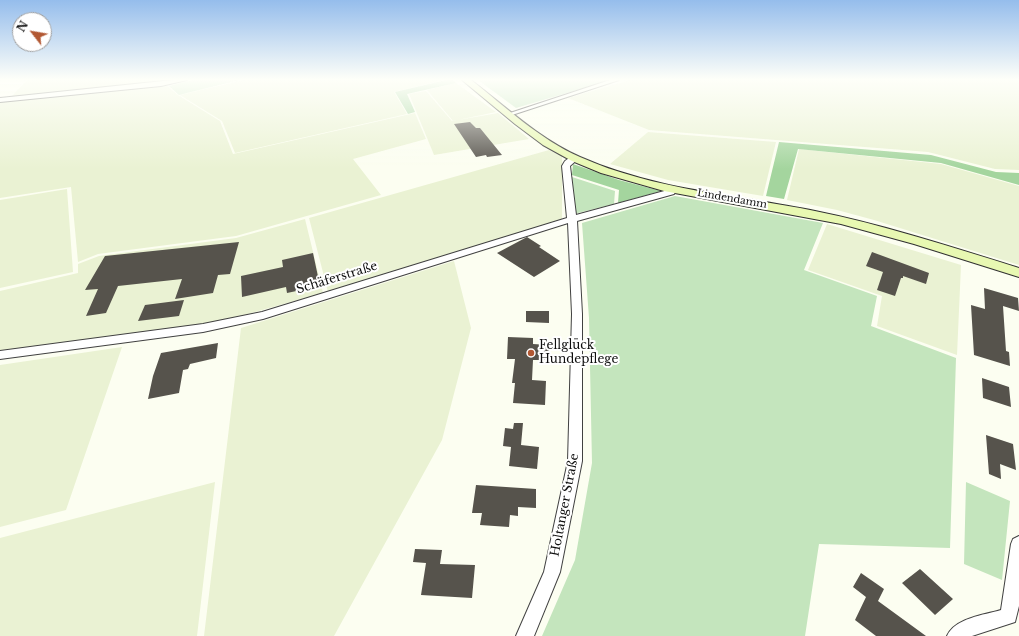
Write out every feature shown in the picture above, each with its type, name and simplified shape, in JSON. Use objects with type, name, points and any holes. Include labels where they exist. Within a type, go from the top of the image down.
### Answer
[{"type":"street","name":"Lindendamm","points":[[504,110],[542,139],[575,158],[620,175],[673,189],[778,207],[839,220],[891,234],[1019,273]]},
{"type":"street","points":[[510,114],[523,110]]},
{"type":"street","name":"Holtanger Straße","points":[[525,636],[552,572],[575,461],[576,314],[572,219],[566,166],[568,162],[575,158]]},
{"type":"street","name":"Schäferstraße","points":[[0,355],[204,328],[263,315],[572,219],[671,192],[673,189]]},
{"type":"street","points":[[956,636],[968,628],[1009,616],[1019,544]]},
{"type":"green space","points":[[0,110],[202,110],[220,121],[233,154],[415,113],[426,139],[353,159],[381,195],[236,236],[98,254],[78,262],[71,187],[0,198]]},
{"type":"green space","points":[[204,110],[404,110],[407,114],[235,153],[222,121]]},
{"type":"green space","points":[[405,110],[414,110],[415,112],[408,114]]},
{"type":"green space","points":[[415,110],[442,110],[452,121],[498,113],[529,139],[434,155]]},
{"type":"green space","points":[[444,110],[493,110],[496,112],[453,121]]},
{"type":"green space","points":[[598,110],[1019,110],[1019,170],[995,169],[928,152],[649,130]]},
{"type":"green space","points":[[648,132],[776,142],[763,196],[668,180],[610,164]]},
{"type":"green space","points":[[779,142],[931,155],[996,172],[1019,173],[1019,185],[941,163],[798,149],[784,199],[766,196]]},
{"type":"green space","points":[[799,149],[941,164],[1019,186],[1019,265],[874,220],[837,210],[787,200]]},
{"type":"green space","points":[[549,150],[562,156],[562,219],[328,292],[309,218]]},
{"type":"green space","points":[[573,164],[619,180],[661,191],[618,203],[619,190],[572,175]]},
{"type":"green space","points":[[572,177],[615,191],[614,204],[574,214]]},
{"type":"green space","points":[[67,189],[73,272],[0,288],[0,200]]},
{"type":"green space","points":[[675,196],[823,223],[804,270],[877,296],[871,326],[956,358],[950,548],[819,544],[805,636],[542,636],[575,560],[592,463],[589,318],[582,223]]},
{"type":"green space","points":[[305,219],[323,293],[230,319],[200,325],[0,351],[0,291],[78,273],[78,264],[99,256],[236,238]]},
{"type":"green space","points":[[827,224],[961,265],[957,355],[877,326],[882,296],[808,270]]},
{"type":"green space","points":[[454,261],[471,328],[442,440],[334,636],[204,636],[241,328]]},
{"type":"green space","points":[[122,347],[66,510],[0,527],[0,365]]},
{"type":"green space","points":[[215,482],[197,636],[0,636],[0,538]]},
{"type":"green space","points":[[966,482],[1010,501],[1002,580],[964,564]]},
{"type":"building","points":[[470,122],[476,128],[480,128],[502,155],[487,157],[486,155],[476,157],[454,124]]},
{"type":"building","points":[[527,237],[560,261],[534,277],[497,253]]},
{"type":"building","points":[[239,242],[230,274],[218,275],[213,293],[175,299],[182,279],[118,286],[106,313],[86,316],[98,289],[85,290],[105,256]]},
{"type":"building","points":[[872,252],[929,273],[926,284],[903,276],[895,296],[877,290],[883,272],[866,266]]},
{"type":"building","points":[[313,253],[320,286],[287,293],[286,287],[242,297],[241,276],[283,267],[282,260]]},
{"type":"building","points":[[984,288],[1018,298],[1019,311],[1003,306],[1006,351],[1009,352],[1010,366],[974,355],[971,305],[985,309]]},
{"type":"building","points":[[184,300],[179,316],[138,321],[145,305]]},
{"type":"building","points":[[526,311],[549,311],[549,323],[526,322]]},
{"type":"building","points":[[508,337],[533,338],[533,344],[549,345],[549,360],[533,360],[532,380],[546,381],[545,405],[513,403],[515,383],[512,383],[515,359],[507,359]]},
{"type":"building","points":[[218,343],[216,358],[190,364],[188,369],[183,370],[179,393],[148,399],[153,376],[161,353]]},
{"type":"building","points":[[982,378],[1009,387],[1011,407],[983,398]]},
{"type":"building","points":[[514,423],[523,423],[521,445],[539,447],[537,469],[509,466],[511,447],[503,446],[505,428],[513,429]]},
{"type":"building","points":[[986,435],[1013,444],[1016,470],[1000,464],[1001,479],[989,474]]},
{"type":"building","points":[[476,485],[536,489],[536,508],[518,507],[518,516],[510,515],[509,527],[480,525],[482,513],[472,513]]},
{"type":"building","points":[[415,549],[442,550],[440,564],[475,565],[472,598],[421,595],[426,563],[413,562]]},
{"type":"building","points":[[920,569],[953,599],[935,615],[902,583]]},
{"type":"building","points":[[861,573],[884,589],[878,601],[926,636],[876,636],[855,620],[866,597],[853,587]]},
{"type":"place","name":"Fellglück Hundepflege","points":[[531,353]]}]
